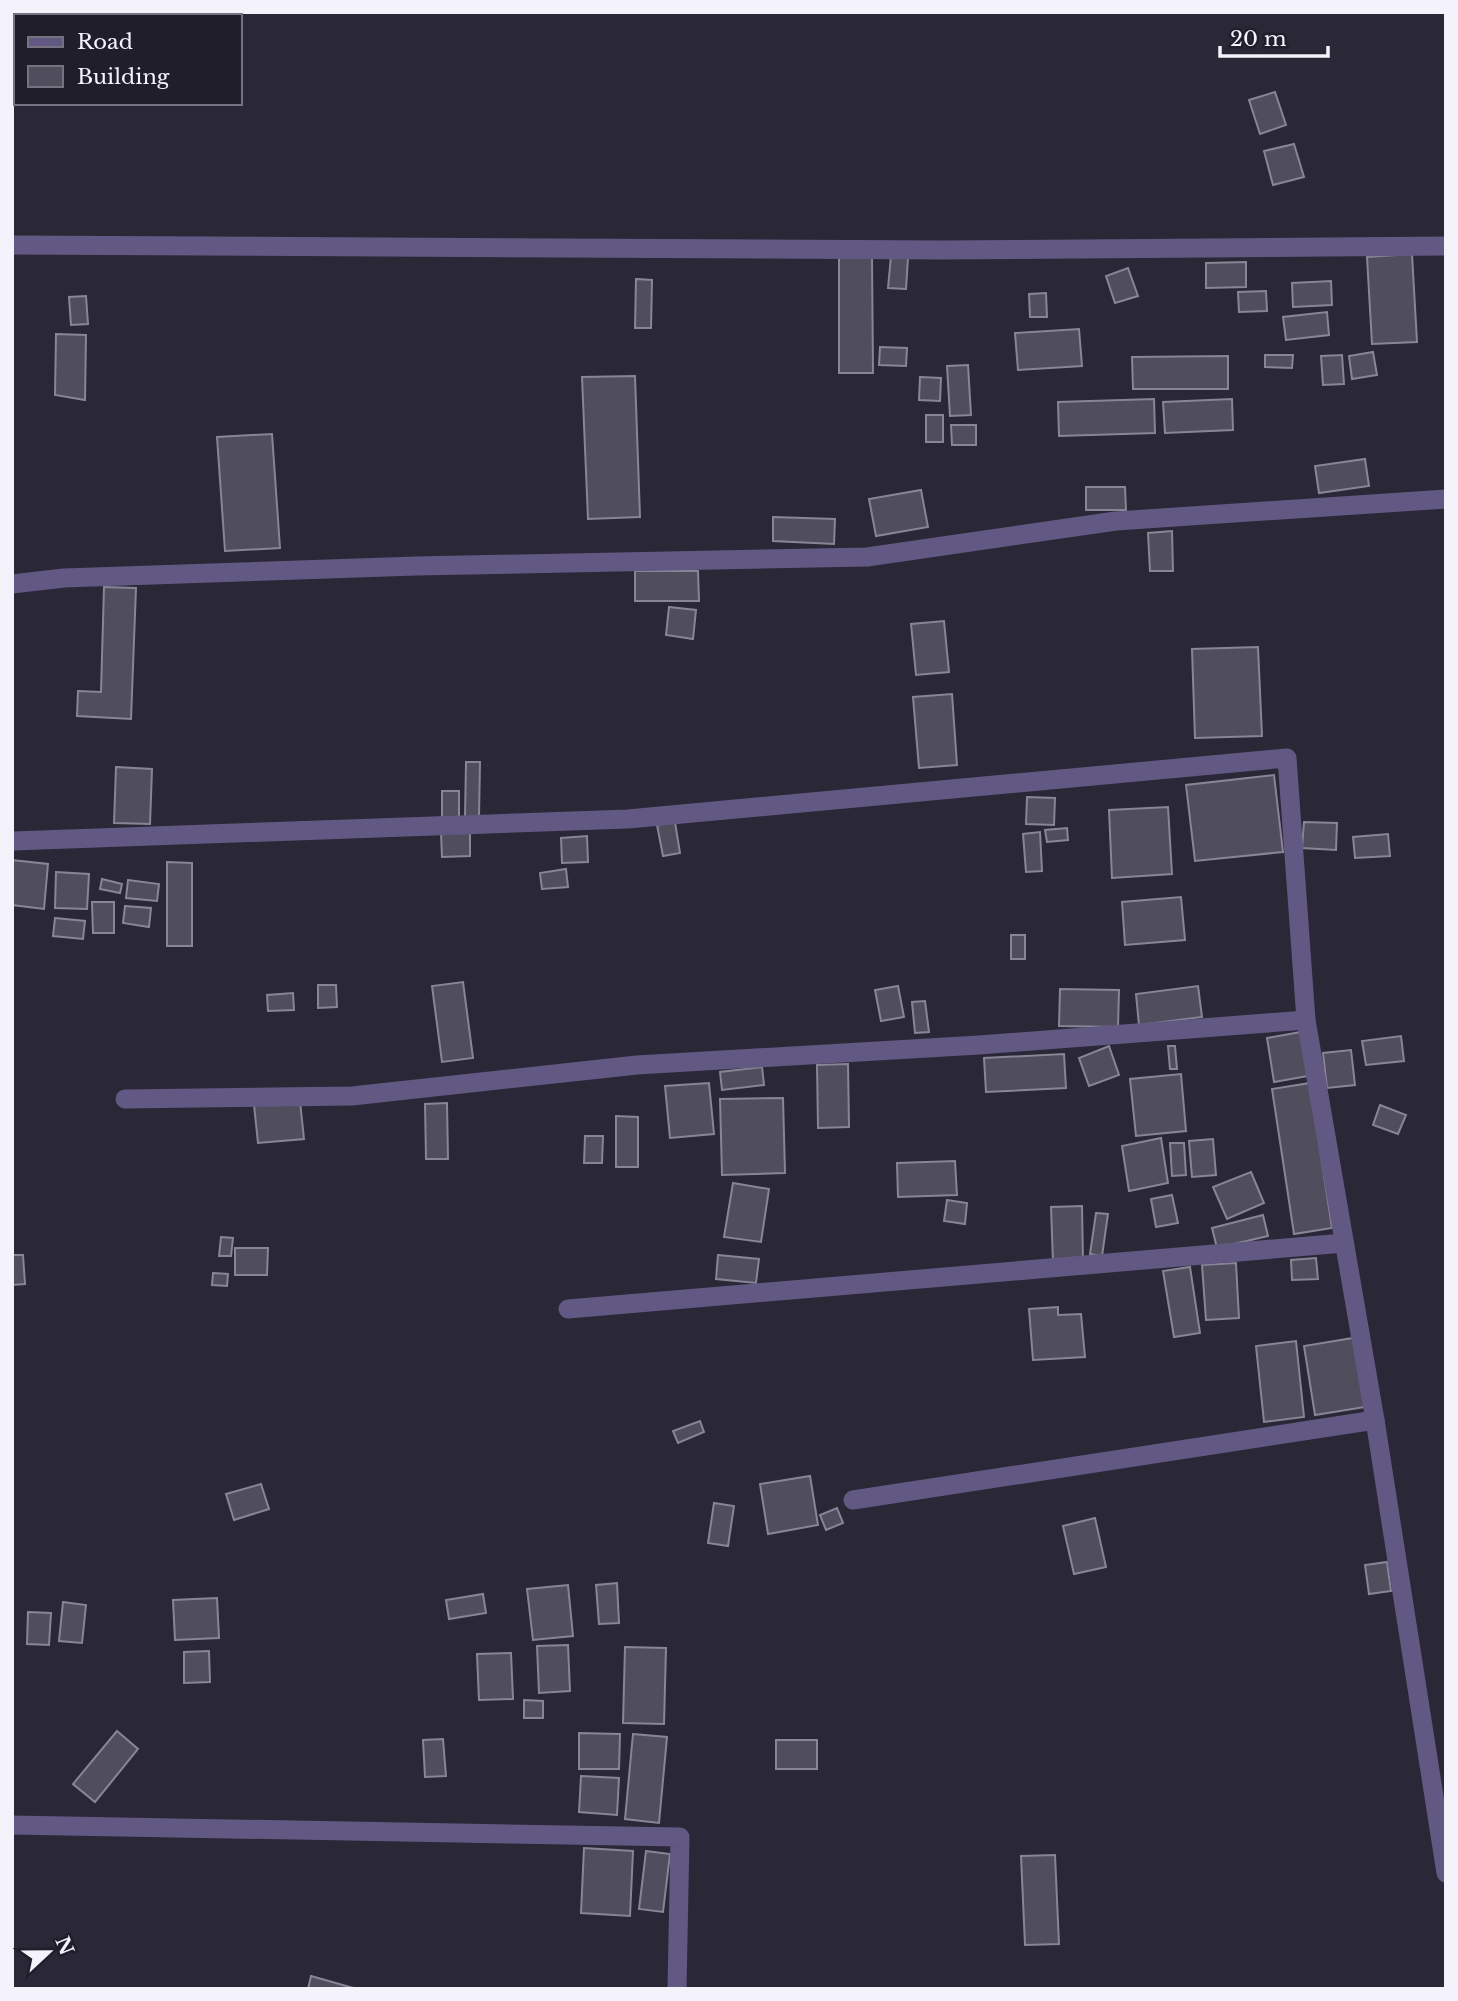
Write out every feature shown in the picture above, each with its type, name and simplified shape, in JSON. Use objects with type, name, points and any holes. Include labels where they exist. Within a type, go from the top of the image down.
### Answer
[{"type":"street","points":[[12,245],[942,250],[1446,246]]},
{"type":"street","points":[[12,584],[64,578],[403,566],[867,557],[1116,521],[1446,499]]},
{"type":"street","points":[[13,841],[628,819],[1287,758],[1306,1020],[1375,1420],[1446,1873]]},
{"type":"street","points":[[125,1099],[352,1096],[638,1065],[979,1045],[1306,1020]]},
{"type":"street","points":[[568,1309],[1344,1243]]},
{"type":"street","points":[[853,1500],[1375,1420]]},
{"type":"street","points":[[12,1825],[680,1837],[677,1989]]},
{"type":"building","points":[[1275,92],[1286,125],[1260,134],[1249,100]]},
{"type":"building","points":[[1294,144],[1304,177],[1273,185],[1264,151]]},
{"type":"building","points":[[1412,254],[1417,342],[1372,344],[1367,257]]},
{"type":"building","points":[[891,256],[908,258],[906,289],[888,288]]},
{"type":"building","points":[[839,257],[872,257],[873,373],[839,373]]},
{"type":"building","points":[[1246,262],[1246,287],[1206,288],[1206,263]]},
{"type":"building","points":[[1128,268],[1138,296],[1115,303],[1106,276]]},
{"type":"building","points":[[636,279],[652,280],[651,328],[635,328]]},
{"type":"building","points":[[1331,281],[1332,305],[1293,307],[1292,283]]},
{"type":"building","points":[[1266,291],[1267,311],[1239,312],[1238,292]]},
{"type":"building","points":[[1046,293],[1047,317],[1030,317],[1029,294]]},
{"type":"building","points":[[86,296],[88,324],[71,325],[69,297]]},
{"type":"building","points":[[1327,312],[1329,335],[1286,340],[1283,317]]},
{"type":"building","points":[[1079,329],[1082,366],[1018,370],[1015,333]]},
{"type":"building","points":[[56,334],[86,335],[85,400],[55,395]]},
{"type":"building","points":[[880,347],[907,348],[906,366],[879,365]]},
{"type":"building","points":[[1373,352],[1377,375],[1352,379],[1349,356]]},
{"type":"building","points":[[1265,355],[1293,355],[1292,368],[1265,367]]},
{"type":"building","points":[[1342,355],[1344,384],[1323,385],[1321,356]]},
{"type":"building","points":[[1228,356],[1228,389],[1133,389],[1132,357]]},
{"type":"building","points":[[968,365],[971,415],[950,416],[947,366]]},
{"type":"building","points":[[635,376],[640,517],[588,519],[582,377]]},
{"type":"building","points":[[920,377],[941,378],[940,401],[919,400]]},
{"type":"building","points":[[1154,399],[1155,433],[1059,436],[1058,402]]},
{"type":"building","points":[[1232,399],[1233,430],[1165,433],[1163,402]]},
{"type":"building","points":[[926,415],[943,415],[943,442],[926,442]]},
{"type":"building","points":[[951,425],[976,425],[976,445],[952,445]]},
{"type":"building","points":[[272,434],[280,548],[225,551],[217,437]]},
{"type":"building","points":[[1365,459],[1369,486],[1319,493],[1315,466]]},
{"type":"building","points":[[1086,487],[1125,487],[1126,510],[1086,510]]},
{"type":"building","points":[[921,490],[928,527],[876,536],[869,499]]},
{"type":"building","points":[[773,517],[835,519],[834,544],[773,541]]},
{"type":"building","points":[[1172,531],[1173,571],[1150,571],[1148,533]]},
{"type":"building","points":[[635,571],[698,571],[699,601],[635,601]]},
{"type":"building","points":[[104,587],[136,588],[131,719],[77,716],[78,691],[101,692]]},
{"type":"building","points":[[669,607],[696,610],[693,639],[666,635]]},
{"type":"building","points":[[944,621],[949,672],[916,675],[911,624]]},
{"type":"building","points":[[1258,647],[1262,736],[1195,738],[1192,649]]},
{"type":"building","points":[[952,694],[957,765],[919,768],[913,697]]},
{"type":"building","points":[[466,762],[480,762],[479,817],[465,817]]},
{"type":"building","points":[[116,767],[152,769],[150,824],[114,823]]},
{"type":"building","points":[[1274,775],[1283,852],[1195,861],[1186,785]]},
{"type":"building","points":[[442,791],[459,791],[459,822],[442,822]]},
{"type":"building","points":[[1027,797],[1055,798],[1054,825],[1026,824]]},
{"type":"building","points":[[1168,807],[1172,874],[1112,878],[1109,810]]},
{"type":"building","points":[[675,822],[680,853],[663,856],[657,825]]},
{"type":"building","points":[[1304,822],[1337,823],[1336,850],[1302,848]]},
{"type":"building","points":[[1067,828],[1068,840],[1047,842],[1045,830]]},
{"type":"building","points":[[470,832],[470,856],[442,857],[441,833]]},
{"type":"building","points":[[1040,832],[1042,871],[1026,872],[1023,834]]},
{"type":"building","points":[[1388,834],[1390,856],[1355,858],[1353,837]]},
{"type":"building","points":[[587,836],[588,862],[562,863],[561,838]]},
{"type":"building","points":[[12,860],[48,864],[44,909],[12,905]]},
{"type":"building","points":[[167,862],[192,863],[192,946],[167,946]]},
{"type":"building","points":[[566,869],[568,887],[542,889],[540,873]]},
{"type":"building","points":[[56,872],[89,874],[87,909],[55,908]]},
{"type":"building","points":[[102,879],[122,884],[120,893],[100,889]]},
{"type":"building","points":[[128,880],[159,884],[157,901],[126,898]]},
{"type":"building","points":[[1181,897],[1185,940],[1125,945],[1122,902]]},
{"type":"building","points":[[92,902],[114,902],[114,933],[93,933]]},
{"type":"building","points":[[125,906],[151,908],[149,927],[123,923]]},
{"type":"building","points":[[55,918],[85,921],[83,939],[53,936]]},
{"type":"building","points":[[1011,935],[1025,935],[1025,959],[1011,959]]},
{"type":"building","points":[[463,982],[473,1058],[442,1062],[432,986]]},
{"type":"building","points":[[318,985],[336,985],[337,1007],[318,1008]]},
{"type":"building","points":[[898,986],[904,1017],[881,1021],[875,990]]},
{"type":"building","points":[[1198,986],[1202,1017],[1139,1025],[1136,994]]},
{"type":"building","points":[[1060,989],[1119,990],[1118,1027],[1059,1026]]},
{"type":"building","points":[[293,993],[294,1010],[268,1011],[267,995]]},
{"type":"building","points":[[925,1001],[929,1032],[915,1033],[912,1002]]},
{"type":"building","points":[[1301,1032],[1308,1076],[1274,1082],[1267,1038]]},
{"type":"building","points":[[1401,1036],[1404,1061],[1366,1065],[1362,1041]]},
{"type":"building","points":[[1109,1046],[1119,1075],[1089,1086],[1079,1058]]},
{"type":"building","points":[[1168,1046],[1175,1046],[1177,1069],[1170,1069]]},
{"type":"building","points":[[1351,1050],[1355,1085],[1327,1088],[1323,1053]]},
{"type":"building","points":[[1064,1054],[1066,1088],[986,1092],[984,1058]]},
{"type":"building","points":[[848,1064],[849,1127],[818,1128],[817,1065]]},
{"type":"building","points":[[762,1067],[764,1085],[722,1090],[720,1072]]},
{"type":"building","points":[[1181,1074],[1186,1131],[1136,1136],[1130,1079]]},
{"type":"building","points":[[709,1083],[714,1134],[670,1138],[665,1086]]},
{"type":"building","points":[[1310,1083],[1332,1228],[1294,1234],[1272,1089]]},
{"type":"building","points":[[783,1098],[785,1173],[722,1175],[720,1099]]},
{"type":"building","points":[[300,1101],[304,1139],[258,1143],[254,1105]]},
{"type":"building","points":[[447,1103],[448,1159],[426,1159],[425,1104]]},
{"type":"building","points":[[1380,1105],[1406,1115],[1398,1134],[1373,1125]]},
{"type":"building","points":[[616,1116],[638,1117],[638,1167],[616,1167]]},
{"type":"building","points":[[585,1136],[603,1136],[602,1163],[584,1163]]},
{"type":"building","points":[[1161,1138],[1168,1183],[1129,1191],[1122,1146]]},
{"type":"building","points":[[1213,1139],[1216,1175],[1192,1177],[1189,1141]]},
{"type":"building","points":[[1170,1143],[1184,1143],[1186,1175],[1172,1176]]},
{"type":"building","points":[[955,1161],[957,1195],[898,1197],[897,1163]]},
{"type":"building","points":[[1251,1172],[1264,1203],[1227,1219],[1213,1187]]},
{"type":"building","points":[[733,1183],[769,1189],[761,1242],[724,1237]]},
{"type":"building","points":[[1172,1195],[1178,1223],[1156,1227],[1151,1199]]},
{"type":"building","points":[[947,1200],[967,1203],[965,1224],[944,1221]]},
{"type":"building","points":[[1082,1206],[1083,1262],[1053,1262],[1051,1207]]},
{"type":"building","points":[[1096,1213],[1108,1214],[1102,1256],[1090,1254]]},
{"type":"building","points":[[1263,1215],[1268,1236],[1217,1248],[1212,1228]]},
{"type":"building","points":[[221,1237],[233,1238],[231,1256],[219,1256]]},
{"type":"building","points":[[235,1248],[268,1248],[267,1275],[235,1275]]},
{"type":"building","points":[[12,1255],[23,1255],[25,1284],[12,1285]]},
{"type":"building","points":[[718,1255],[759,1259],[756,1283],[716,1279]]},
{"type":"building","points":[[1316,1258],[1318,1279],[1292,1280],[1291,1260]]},
{"type":"building","points":[[1236,1263],[1239,1318],[1206,1320],[1202,1265]]},
{"type":"building","points":[[1190,1267],[1200,1333],[1174,1337],[1163,1271]]},
{"type":"building","points":[[213,1273],[228,1274],[227,1286],[212,1285]]},
{"type":"building","points":[[1058,1307],[1058,1315],[1081,1314],[1085,1357],[1033,1360],[1029,1309]]},
{"type":"building","points":[[1353,1338],[1365,1407],[1315,1415],[1304,1346]]},
{"type":"building","points":[[1296,1341],[1304,1417],[1264,1422],[1256,1346]]},
{"type":"building","points":[[700,1421],[704,1432],[678,1443],[673,1431]]},
{"type":"building","points":[[810,1476],[818,1525],[768,1534],[760,1484]]},
{"type":"building","points":[[261,1484],[269,1509],[234,1520],[226,1494]]},
{"type":"building","points":[[714,1503],[734,1506],[728,1546],[708,1543]]},
{"type":"building","points":[[837,1508],[843,1523],[826,1530],[820,1515]]},
{"type":"building","points":[[1095,1518],[1106,1567],[1074,1574],[1063,1526]]},
{"type":"building","points":[[1387,1562],[1391,1591],[1369,1594],[1365,1565]]},
{"type":"building","points":[[617,1583],[619,1623],[599,1624],[596,1585]]},
{"type":"building","points":[[568,1585],[573,1636],[533,1640],[527,1589]]},
{"type":"building","points":[[483,1594],[486,1613],[449,1619],[446,1600]]},
{"type":"building","points":[[217,1598],[219,1638],[175,1640],[173,1600]]},
{"type":"building","points":[[63,1602],[86,1605],[82,1643],[59,1641]]},
{"type":"building","points":[[28,1612],[51,1613],[49,1645],[27,1644]]},
{"type":"building","points":[[568,1645],[570,1691],[539,1693],[537,1646]]},
{"type":"building","points":[[625,1647],[666,1648],[664,1724],[623,1723]]},
{"type":"building","points":[[209,1651],[210,1682],[184,1683],[184,1652]]},
{"type":"building","points":[[511,1653],[513,1699],[479,1700],[477,1654]]},
{"type":"building","points":[[524,1700],[543,1701],[543,1718],[524,1718]]},
{"type":"building","points":[[117,1731],[138,1749],[95,1802],[73,1784]]},
{"type":"building","points":[[579,1733],[620,1734],[619,1769],[579,1769]]},
{"type":"building","points":[[633,1734],[667,1737],[659,1823],[625,1819]]},
{"type":"building","points":[[443,1739],[446,1776],[425,1777],[423,1740]]},
{"type":"building","points":[[776,1740],[817,1740],[817,1769],[776,1769]]},
{"type":"building","points":[[581,1776],[619,1778],[617,1815],[579,1812]]},
{"type":"building","points":[[584,1848],[633,1851],[630,1916],[581,1913]]},
{"type":"building","points":[[646,1851],[670,1854],[663,1912],[639,1909]]},
{"type":"building","points":[[1055,1855],[1059,1944],[1025,1945],[1021,1856]]},
{"type":"building","points":[[311,1976],[357,1989],[308,1989]]}]
